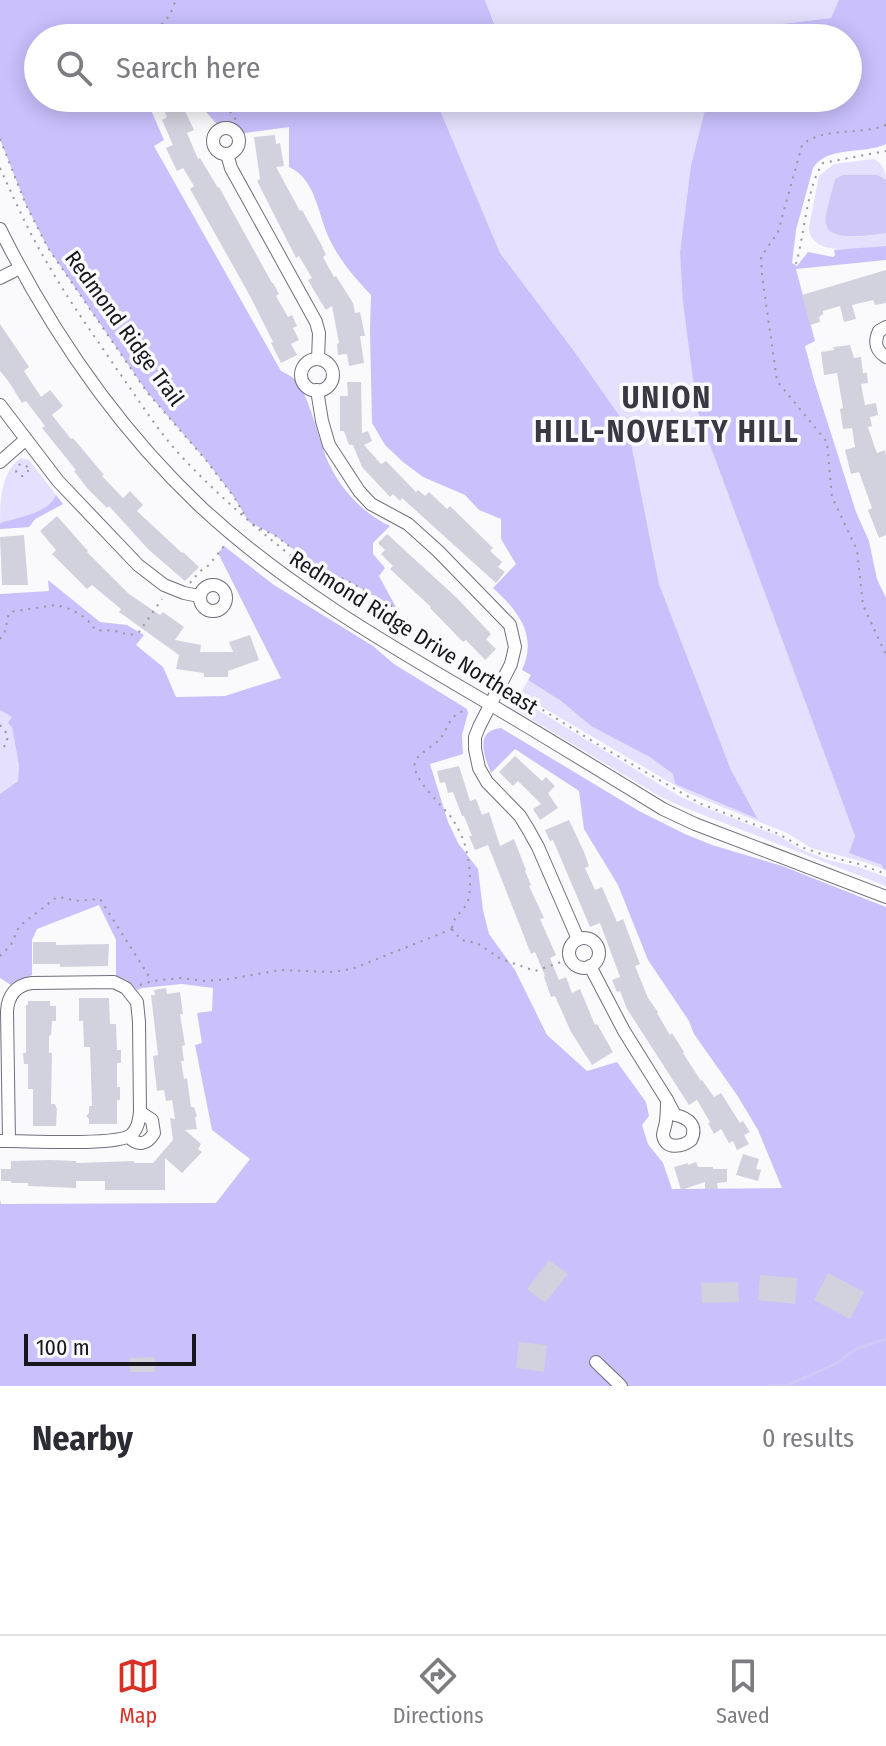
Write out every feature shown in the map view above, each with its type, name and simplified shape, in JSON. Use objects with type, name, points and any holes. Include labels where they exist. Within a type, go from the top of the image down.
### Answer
[{"type":"street","points":[[227,154],[231,168],[316,322],[319,333],[318,359]]},
{"type":"street","name":"Redmond Ridge Drive Northeast","points":[[0,229],[6,255],[20,268],[60,334],[138,441],[201,507],[296,586],[663,809],[886,897]]},
{"type":"street","points":[[0,278],[20,268]]},
{"type":"street","points":[[886,327],[879,331],[876,346],[879,353],[886,357]]},
{"type":"street","points":[[318,359],[328,363],[333,373],[327,387],[317,390],[307,387],[301,374],[306,364],[318,359]]},
{"type":"street","points":[[317,390],[329,445],[359,491],[371,504],[408,524],[510,625],[515,647],[511,664],[475,737],[479,768],[487,782],[520,816],[528,829],[578,939]]},
{"type":"street","points":[[0,405],[58,481],[138,565],[164,585],[199,596]]},
{"type":"street","points":[[0,462],[25,440]]},
{"type":"street","points":[[588,938],[599,948],[598,958],[590,966],[578,966],[571,960],[570,950],[578,939],[588,938]]},
{"type":"street","points":[[590,966],[624,1031],[667,1100]]},
{"type":"street","points":[[132,1133],[115,1141],[5,1141],[7,1011],[13,992],[29,983],[73,982],[114,982],[132,990],[139,1012],[140,1112],[132,1133],[134,1142],[143,1144],[154,1133],[154,1123],[140,1112]]},
{"type":"street","points":[[596,1362],[621,1386]]},
{"type":"path","points":[[162,24],[176,0]]},
{"type":"path","points":[[231,112],[238,123]]},
{"type":"path","points":[[886,125],[825,135],[802,145],[778,232],[761,257],[777,381],[827,442],[832,497],[857,550],[863,605],[886,655]]},
{"type":"path","name":"Redmond Ridge Trail","points":[[0,139],[26,205],[48,248],[147,392],[205,459],[249,522],[276,536],[315,566],[397,609]]},
{"type":"path","points":[[796,264],[817,172],[823,163],[886,151]]},
{"type":"path","name":"Redmond Ridge Trail","points":[[0,168],[53,274],[164,437],[181,456],[249,522],[332,587],[467,666],[486,684]]},
{"type":"path","points":[[22,457],[22,464]]},
{"type":"path","points":[[22,464],[28,471],[22,476]]},
{"type":"path","points":[[22,464],[16,470],[22,476]]},
{"type":"path","points":[[22,476],[22,483]]},
{"type":"path","points":[[190,583],[224,546]]},
{"type":"path","points":[[0,639],[6,630],[10,612],[55,605],[91,622],[95,630],[134,635],[165,596]]},
{"type":"path","points":[[510,697],[520,697],[530,702],[701,804],[779,834],[801,847],[886,874]]},
{"type":"path","points":[[466,710],[449,720],[442,737],[414,763],[416,774],[424,786],[452,817],[464,840],[468,857],[467,904],[453,919],[452,929],[461,940],[477,943],[501,959],[535,971],[564,961]]},
{"type":"path","points":[[0,725],[8,735],[6,745],[0,749]]},
{"type":"path","points":[[0,956],[11,945],[22,924],[57,897],[74,901],[100,899],[152,981]]},
{"type":"path","points":[[132,990],[152,981],[181,978],[210,981],[280,970],[330,972],[352,969],[452,929]]},
{"type":"shaded area","points":[[0,0],[485,0],[494,24],[24,24],[24,112],[152,112],[164,140],[154,146],[281,371],[295,380],[302,391],[334,474],[362,508],[390,526],[373,543],[373,554],[385,568],[379,576],[397,609],[315,566],[276,536],[249,522],[205,459],[147,392],[48,248],[26,205],[0,139]]},
{"type":"shaded area","points":[[485,0],[839,0],[831,18],[781,24],[495,24]]},
{"type":"shaded area","points":[[839,0],[886,0],[886,144],[837,153],[813,168],[796,230],[792,263],[797,266],[808,252],[833,257],[834,250],[886,246],[886,260],[796,269],[815,341],[805,346],[814,380],[856,512],[869,541],[877,579],[886,598],[886,870],[882,865],[849,853],[855,836],[697,410],[683,302],[680,252],[691,165],[704,112],[862,112],[862,24],[781,24],[831,18]]},
{"type":"shaded area","points":[[206,112],[441,112],[500,253],[628,428],[659,584],[731,770],[758,819],[675,784],[673,774],[650,757],[591,726],[561,701],[528,680],[531,675],[522,670],[528,646],[523,624],[493,588],[516,564],[501,539],[501,519],[479,510],[465,495],[423,477],[385,445],[372,423],[371,295],[333,246],[311,189],[289,167],[289,127],[238,134],[231,128],[220,128]]},
{"type":"shaded area","points":[[441,112],[704,112],[691,165],[680,252],[697,409],[855,836],[850,853],[882,865],[883,869],[811,848],[787,833],[688,793],[520,694],[528,680],[561,701],[591,726],[650,756],[673,774],[675,784],[758,818],[731,770],[659,584],[628,428],[500,253]]},
{"type":"shaded area","points":[[874,159],[883,168],[886,180],[878,175],[842,175],[835,179],[826,226],[847,236],[886,233],[886,246],[840,249],[818,244],[809,227],[819,176],[834,164]]},
{"type":"shaded area","points":[[842,175],[878,175],[886,180],[886,233],[843,236],[829,230],[826,224],[827,208],[835,179]]},
{"type":"shaded area","points":[[21,458],[29,460],[63,504],[35,519],[29,527],[0,529],[5,480]]},
{"type":"shaded area","points":[[56,495],[63,504],[35,519],[29,527],[0,529],[3,522],[41,510]]},
{"type":"shaded area","points":[[224,546],[274,585],[467,709],[462,735],[463,754],[430,764],[448,822],[458,843],[478,869],[489,934],[515,970],[547,1035],[587,1071],[617,1062],[646,1102],[649,1116],[642,1125],[648,1144],[663,1163],[672,1189],[782,1188],[758,1130],[648,960],[618,885],[584,829],[579,791],[515,749],[491,773],[483,745],[487,734],[501,728],[639,811],[685,834],[782,866],[886,907],[886,1386],[0,1386],[0,1199],[1,1204],[216,1203],[250,1159],[212,1130],[195,1045],[202,1043],[197,1013],[212,1011],[213,988],[182,984],[137,990],[127,980],[116,976],[116,940],[99,905],[37,929],[32,940],[32,975],[11,985],[0,978],[0,794],[18,781],[19,766],[12,727],[8,723],[12,717],[0,710],[0,594],[49,591],[48,580],[100,622],[127,625],[144,635],[136,645],[163,667],[176,697],[225,696],[281,678],[218,553]]},
{"type":"shaded area","points":[[521,700],[679,796],[779,836],[800,849],[828,860],[886,877],[886,886],[661,797],[508,704]]},
{"type":"shaded area","points":[[0,710],[13,717],[9,723],[19,766],[18,781],[0,794]]},
{"type":"building","points":[[165,112],[185,112],[194,130],[187,133],[198,159],[219,187],[279,294],[276,296],[288,317],[292,315],[297,326],[293,328],[299,340],[291,344],[297,355],[281,363],[250,296],[190,189],[194,186],[183,168],[177,171],[166,148],[173,145],[162,120],[167,117]]},
{"type":"building","points":[[275,135],[276,144],[280,143],[284,166],[276,167],[321,244],[326,255],[323,257],[334,277],[353,303],[355,313],[360,312],[365,336],[360,336],[364,363],[349,366],[347,354],[338,355],[339,343],[332,306],[326,310],[313,289],[308,280],[312,278],[299,256],[296,258],[257,181],[260,179],[254,137]]},
{"type":"building","points":[[886,270],[886,303],[875,305],[873,300],[852,305],[856,319],[844,322],[840,306],[823,311],[820,322],[810,325],[802,295]]},
{"type":"building","points":[[0,324],[29,367],[24,371],[41,397],[50,390],[63,406],[52,415],[71,439],[123,498],[130,491],[143,505],[137,511],[199,567],[185,581],[87,488],[26,401],[22,403],[0,371]]},
{"type":"building","points":[[850,345],[854,358],[861,357],[863,373],[867,373],[868,383],[861,384],[865,405],[876,403],[878,415],[870,417],[872,426],[868,427],[877,453],[885,450],[886,456],[886,535],[879,538],[868,510],[872,508],[859,472],[851,474],[845,450],[855,447],[852,428],[843,429],[837,373],[824,375],[821,352]]},
{"type":"building","points":[[347,382],[361,382],[362,433],[368,431],[372,441],[364,445],[381,464],[386,461],[416,492],[418,490],[425,496],[429,492],[447,509],[450,506],[493,548],[490,551],[502,562],[498,567],[505,572],[496,583],[402,498],[400,501],[393,494],[390,497],[362,467],[353,445],[349,445],[344,431],[340,431],[340,396],[348,396]]},
{"type":"building","points":[[57,516],[129,594],[184,627],[175,640],[201,645],[200,652],[233,652],[229,642],[250,635],[259,660],[228,671],[228,677],[204,677],[204,673],[176,669],[179,655],[119,612],[121,609],[92,585],[87,589],[52,554],[56,550],[40,531]]},
{"type":"building","points":[[387,534],[491,634],[486,639],[496,649],[485,660],[390,569],[393,566],[381,554],[385,550],[378,543]]},
{"type":"building","points":[[24,535],[28,585],[2,585],[0,537]]},
{"type":"building","points":[[515,756],[542,781],[546,777],[555,786],[548,793],[558,808],[540,820],[533,809],[541,804],[518,781],[513,786],[499,772]]},
{"type":"building","points":[[459,766],[470,801],[476,799],[482,815],[489,812],[500,846],[514,839],[529,886],[544,918],[540,919],[556,955],[550,958],[559,980],[566,977],[572,993],[580,989],[595,1025],[613,1052],[592,1065],[571,1032],[555,996],[551,997],[545,976],[535,952],[531,954],[488,845],[475,850],[453,792],[448,793],[445,782],[440,783],[437,771]]},
{"type":"building","points":[[569,820],[584,852],[589,866],[585,868],[595,890],[602,887],[617,922],[623,919],[640,964],[635,966],[648,998],[701,1081],[714,1097],[721,1093],[740,1123],[743,1121],[750,1132],[744,1135],[749,1144],[737,1150],[721,1129],[714,1134],[697,1100],[689,1105],[627,1009],[620,991],[617,992],[612,980],[620,977],[600,923],[590,927],[553,840],[550,841],[545,830]]},
{"type":"building","points":[[33,942],[109,944],[108,966],[33,964]]},
{"type":"building","points":[[166,988],[167,994],[180,992],[185,1045],[182,1046],[184,1061],[181,1061],[191,1107],[194,1107],[197,1116],[197,1129],[185,1130],[201,1144],[198,1149],[202,1152],[182,1173],[165,1158],[165,1190],[105,1190],[105,1181],[76,1181],[76,1188],[28,1186],[28,1183],[1,1181],[1,1169],[11,1169],[11,1161],[153,1163],[173,1140],[170,1118],[175,1119],[172,1100],[166,1101],[164,1090],[157,1091],[153,1056],[158,1055],[151,995],[155,995],[154,990]]},
{"type":"building","points":[[79,998],[109,998],[110,1024],[116,1024],[117,1050],[121,1050],[121,1063],[117,1063],[120,1100],[117,1100],[117,1124],[89,1124],[86,1116],[89,1106],[92,1106],[90,1047],[84,1047]]},
{"type":"building","points":[[28,1001],[50,1001],[50,1006],[56,1006],[56,1021],[52,1021],[49,1036],[49,1053],[52,1053],[51,1104],[55,1104],[57,1109],[56,1126],[33,1126],[33,1089],[28,1089],[28,1064],[24,1064],[23,1053],[26,1053]]},
{"type":"building","points":[[743,1154],[759,1159],[756,1169],[761,1170],[758,1181],[736,1175]]},
{"type":"building","points":[[696,1162],[698,1167],[727,1169],[727,1182],[717,1183],[718,1189],[705,1189],[705,1182],[681,1190],[674,1167]]},
{"type":"building","points":[[549,1260],[568,1274],[545,1303],[527,1289]]},
{"type":"building","points":[[828,1273],[864,1292],[850,1319],[814,1300]]},
{"type":"building","points":[[760,1275],[797,1278],[795,1304],[758,1300]]},
{"type":"building","points":[[738,1282],[739,1302],[702,1303],[701,1283]]},
{"type":"building","points":[[519,1342],[547,1345],[544,1372],[516,1368]]},
{"type":"building","points":[[155,1357],[155,1372],[130,1372],[129,1358]]},
{"type":"waterway","points":[[770,1386],[786,1386],[835,1364],[856,1349],[886,1339]]},
{"type":"district","name":"UNION HILL-NOVELTY HILL","points":[[667,415]]}]
